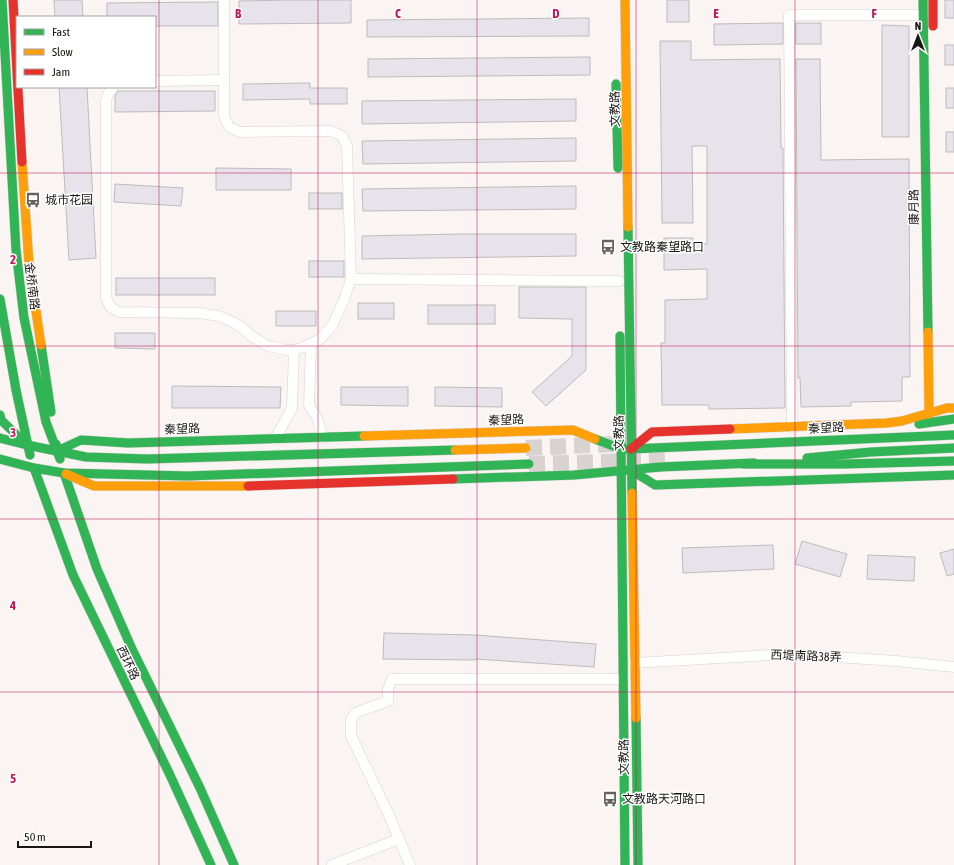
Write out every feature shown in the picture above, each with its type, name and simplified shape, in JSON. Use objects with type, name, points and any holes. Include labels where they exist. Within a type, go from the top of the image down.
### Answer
[{"type":"main road","name":"金桥南路","points":[[2,0],[18,273],[24,318],[46,422],[64,473]]},
{"type":"main road","name":"金桥南路","points":[[13,0],[16,61]]},
{"type":"main road","name":"文教路","points":[[625,0],[638,865]]},
{"type":"main road","name":"康月路","points":[[923,0],[929,414]]},
{"type":"main road","points":[[933,0],[933,32]]},
{"type":"main road","name":"文教路","points":[[616,72],[618,175]]},
{"type":"main road","name":"金桥南路","points":[[17,88],[29,264],[57,450]]},
{"type":"main road","points":[[937,292],[938,411]]},
{"type":"main road","points":[[0,299],[27,445],[34,468]]},
{"type":"main road","name":"文教路","points":[[620,329],[625,865]]},
{"type":"main road","points":[[631,449],[652,432],[887,423],[902,421],[947,408],[954,408]]},
{"type":"main road","points":[[0,415],[1,420],[27,445]]},
{"type":"main road","points":[[837,440],[897,426],[954,419]]},
{"type":"main road","name":"秦望路","points":[[57,450],[81,440],[128,443],[572,430],[621,449],[954,435]]},
{"type":"main road","points":[[0,438],[86,457],[147,459],[526,448]]},
{"type":"main road","points":[[743,464],[871,452],[954,448]]},
{"type":"main road","points":[[0,459],[34,468],[64,473],[188,476],[529,464]]},
{"type":"main road","points":[[64,473],[94,486],[261,486],[574,475],[660,467],[743,464],[844,464],[954,461]]},
{"type":"main road","name":"西环路","points":[[34,468],[73,575],[176,788],[211,865]]},
{"type":"main road","points":[[632,470],[655,484],[954,475]]},
{"type":"main road","name":"西环路","points":[[64,473],[97,569],[132,648],[200,788],[234,865]]},
{"type":"street","points":[[112,88],[106,100],[106,297],[110,307],[119,312],[199,313],[219,316],[237,324],[253,337],[268,346],[286,350],[294,350],[304,347],[320,339],[332,326],[344,300],[351,279],[347,146],[342,136],[331,131],[240,132],[234,130],[225,122],[224,0]]},
{"type":"street","points":[[792,427],[789,15],[923,15]]},
{"type":"street","points":[[156,81],[224,80]]},
{"type":"street","points":[[351,279],[619,281]]},
{"type":"street","points":[[311,344],[309,405],[316,418],[323,438]]},
{"type":"street","points":[[275,439],[292,408],[294,350]]},
{"type":"street","name":"西堤南路38弄","points":[[634,663],[789,654],[896,661],[954,667]]},
{"type":"street","points":[[410,865],[388,813],[351,736],[351,720],[355,712],[388,701],[388,690],[392,679],[623,679]]},
{"type":"street","points":[[332,865],[399,839]]},
{"type":"building","points":[[54,0],[82,0],[83,16],[55,16]]},
{"type":"building","points":[[351,0],[351,23],[239,24],[239,1]]},
{"type":"building","points":[[667,0],[689,0],[689,22],[667,22]]},
{"type":"building","points":[[945,0],[954,0],[954,18],[945,18]]},
{"type":"building","points":[[218,2],[218,26],[156,26],[156,16],[107,16],[107,3]]},
{"type":"building","points":[[589,18],[589,36],[367,37],[367,20]]},
{"type":"building","points":[[783,23],[783,44],[714,45],[714,24]]},
{"type":"building","points":[[796,23],[821,23],[821,44],[796,44]]},
{"type":"building","points":[[882,25],[909,26],[909,137],[882,137]]},
{"type":"building","points":[[660,41],[691,41],[691,60],[780,59],[781,148],[783,148],[785,408],[709,409],[709,405],[662,405],[661,343],[665,343],[665,300],[707,299],[707,269],[664,270],[664,238],[693,238],[693,244],[707,244],[707,146],[692,146],[693,223],[662,223]]},
{"type":"building","points":[[945,45],[954,45],[954,65],[945,65]]},
{"type":"building","points":[[590,57],[590,75],[368,77],[368,59]]},
{"type":"building","points":[[796,59],[820,59],[821,160],[909,159],[910,377],[902,377],[902,401],[851,402],[851,406],[801,407],[800,378],[798,378]]},
{"type":"building","points":[[310,83],[310,88],[347,88],[347,104],[310,104],[310,99],[243,100],[243,84]]},
{"type":"building","points":[[59,88],[87,88],[96,258],[69,260]]},
{"type":"building","points":[[946,88],[954,88],[954,108],[946,108]]},
{"type":"building","points":[[118,91],[215,91],[215,111],[115,112],[115,96]]},
{"type":"building","points":[[576,99],[576,121],[362,124],[362,101]]},
{"type":"building","points":[[946,132],[954,132],[954,152],[946,152]]},
{"type":"building","points":[[576,138],[576,161],[363,164],[362,141]]},
{"type":"building","points":[[216,168],[291,169],[291,190],[216,190]]},
{"type":"building","points":[[115,184],[183,188],[181,206],[114,202]]},
{"type":"building","points":[[576,186],[576,209],[363,211],[362,189]]},
{"type":"building","points":[[309,193],[342,193],[342,209],[309,209]]},
{"type":"building","points":[[576,234],[576,256],[362,259],[362,236]]},
{"type":"building","points":[[309,261],[344,261],[344,277],[309,277]]},
{"type":"building","points":[[116,278],[215,278],[215,295],[116,295]]},
{"type":"building","points":[[519,287],[586,287],[586,370],[546,406],[532,392],[572,356],[572,319],[519,318]]},
{"type":"building","points":[[358,303],[394,303],[394,319],[358,319]]},
{"type":"building","points":[[428,305],[495,305],[495,324],[428,324]]},
{"type":"building","points":[[276,311],[316,311],[316,326],[276,326]]},
{"type":"building","points":[[115,333],[155,333],[155,349],[115,348]]},
{"type":"building","points":[[172,386],[281,387],[280,408],[172,408]]},
{"type":"building","points":[[341,387],[408,387],[408,406],[341,405]]},
{"type":"building","points":[[435,387],[502,388],[502,407],[435,406]]},
{"type":"building","points":[[802,541],[847,554],[840,577],[795,564]]},
{"type":"building","points":[[773,545],[774,569],[683,573],[682,548]]},
{"type":"building","points":[[954,549],[954,574],[947,576],[940,553]]},
{"type":"building","points":[[868,555],[915,557],[914,581],[867,579]]},
{"type":"building","points":[[384,633],[475,635],[596,644],[594,667],[475,659],[383,659]]},
{"type":"tunnel","points":[[526,448],[615,444]]},
{"type":"tunnel","points":[[529,464],[673,460]]},
{"type":"traffic: fast","points":[[2,0],[16,250],[24,318],[46,422],[60,459]]},
{"type":"traffic: fast","points":[[923,0],[928,332]]},
{"type":"traffic: fast","points":[[616,84],[618,168]]},
{"type":"traffic: fast","points":[[628,227],[632,493]]},
{"type":"traffic: fast","points":[[0,299],[16,390],[30,455]]},
{"type":"traffic: fast","points":[[620,336],[625,865]]},
{"type":"traffic: fast","points":[[41,345],[51,412]]},
{"type":"traffic: fast","points":[[0,415],[1,420],[27,445]]},
{"type":"traffic: fast","points":[[919,424],[954,419]]},
{"type":"traffic: fast","points":[[595,439],[621,449],[631,449],[954,435]]},
{"type":"traffic: fast","points":[[56,444],[57,451],[81,440],[128,443],[364,436]]},
{"type":"traffic: fast","points":[[0,438],[86,457],[147,459],[455,450]]},
{"type":"traffic: fast","points":[[807,458],[871,452],[954,448]]},
{"type":"traffic: fast","points":[[0,459],[34,468],[64,473],[188,476],[529,464]]},
{"type":"traffic: fast","points":[[743,464],[844,464],[954,461]]},
{"type":"traffic: fast","points":[[453,479],[574,475],[660,467],[754,463]]},
{"type":"traffic: fast","points":[[34,468],[73,575],[170,775],[211,865]]},
{"type":"traffic: fast","points":[[631,470],[655,485],[954,475]]},
{"type":"traffic: fast","points":[[64,473],[97,569],[132,649],[200,788],[234,865]]},
{"type":"traffic: fast","points":[[636,718],[638,865]]},
{"type":"traffic: slow","points":[[625,0],[628,227]]},
{"type":"traffic: slow","points":[[22,162],[29,264],[41,345]]},
{"type":"traffic: slow","points":[[928,332],[929,414]]},
{"type":"traffic: slow","points":[[730,429],[887,423],[902,421],[947,408],[954,408]]},
{"type":"traffic: slow","points":[[364,436],[573,430],[595,439]]},
{"type":"traffic: slow","points":[[455,450],[526,448]]},
{"type":"traffic: slow","points":[[66,474],[94,486],[248,486]]},
{"type":"traffic: slow","points":[[632,493],[636,718]]},
{"type":"traffic: jam","points":[[13,0],[16,54]]},
{"type":"traffic: jam","points":[[933,0],[933,26]]},
{"type":"traffic: jam","points":[[18,88],[22,162]]},
{"type":"traffic: jam","points":[[631,449],[652,432],[730,429]]},
{"type":"traffic: jam","points":[[248,486],[453,479]]},
{"type":"place","name":"城市花园","points":[[33,200]]},
{"type":"place","name":"文教路秦望路口","points":[[608,247]]},
{"type":"place","name":"文教路天河路口","points":[[610,799]]}]
